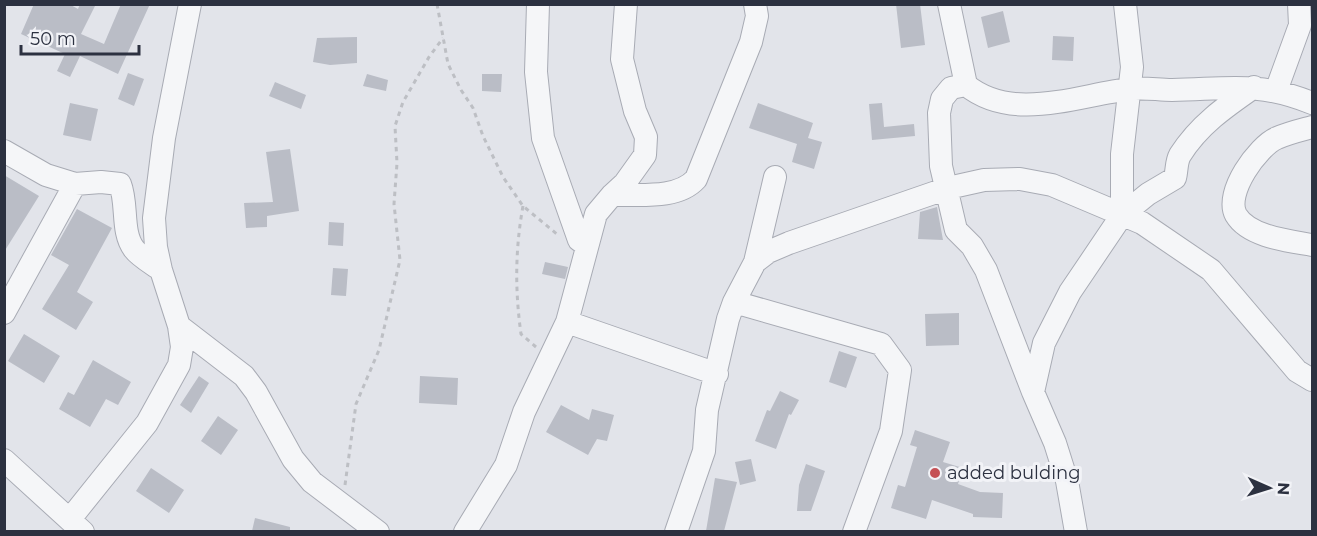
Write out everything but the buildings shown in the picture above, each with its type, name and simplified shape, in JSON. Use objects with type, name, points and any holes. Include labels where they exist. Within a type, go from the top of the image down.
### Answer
[{"type":"street","points":[[4,460],[76,525],[147,423],[179,365],[182,347],[179,326],[161,270],[156,248],[154,218],[164,138],[190,4]]},
{"type":"street","points":[[538,4],[536,72],[543,138],[583,242]]},
{"type":"street","points":[[465,531],[506,465],[524,412],[567,322],[583,242],[596,214],[625,183],[645,156],[646,137],[635,111],[622,59],[626,4]]},
{"type":"street","points":[[612,195],[681,190],[696,179],[752,42],[757,16],[755,4]]},
{"type":"street","points":[[949,4],[966,85]]},
{"type":"street","points":[[1122,215],[1122,154],[1132,67],[1125,4]]},
{"type":"street","points":[[1033,392],[1044,343],[1070,292],[1122,215],[1148,194],[1175,178],[1180,155],[1196,131],[1216,112],[1265,89],[1300,25],[1299,4]]},
{"type":"street","points":[[1076,531],[1067,481],[1055,443],[986,270],[972,246],[956,230],[941,166],[939,113],[942,99],[951,88],[966,85],[992,100],[1037,104],[1087,98],[1131,89],[1265,89],[1312,103]]},
{"type":"street","points":[[1312,127],[1275,139],[1238,179],[1234,198],[1236,214],[1252,228],[1280,239],[1312,245]]},
{"type":"street","points":[[4,151],[46,175],[75,184],[101,182],[120,184],[124,193],[129,238],[135,250],[161,270]]},
{"type":"street","points":[[676,531],[704,451],[707,410],[734,302],[755,262],[776,177]]},
{"type":"street","points":[[755,262],[768,252],[789,243],[948,188],[984,180],[1037,181],[1065,189],[1143,223],[1211,270],[1297,371],[1312,380]]},
{"type":"street","points":[[4,313],[75,184]]},
{"type":"street","points":[[734,302],[881,344],[900,370],[891,432],[854,531]]},
{"type":"street","points":[[567,322],[717,374]]},
{"type":"street","points":[[179,326],[244,376],[256,392],[293,459],[312,482],[378,531]]},
{"type":"path","points":[[437,4],[448,64],[473,108],[483,136],[503,177],[523,206],[554,234],[583,242]]},
{"type":"path","points":[[342,506],[356,404],[379,350],[400,261],[394,204],[397,163],[395,126],[403,102],[429,57],[443,38]]},
{"type":"path","points":[[523,206],[516,262],[516,294],[521,334],[549,358]]},
{"type":"place","name":"added bulding","points":[[935,473]]}]
